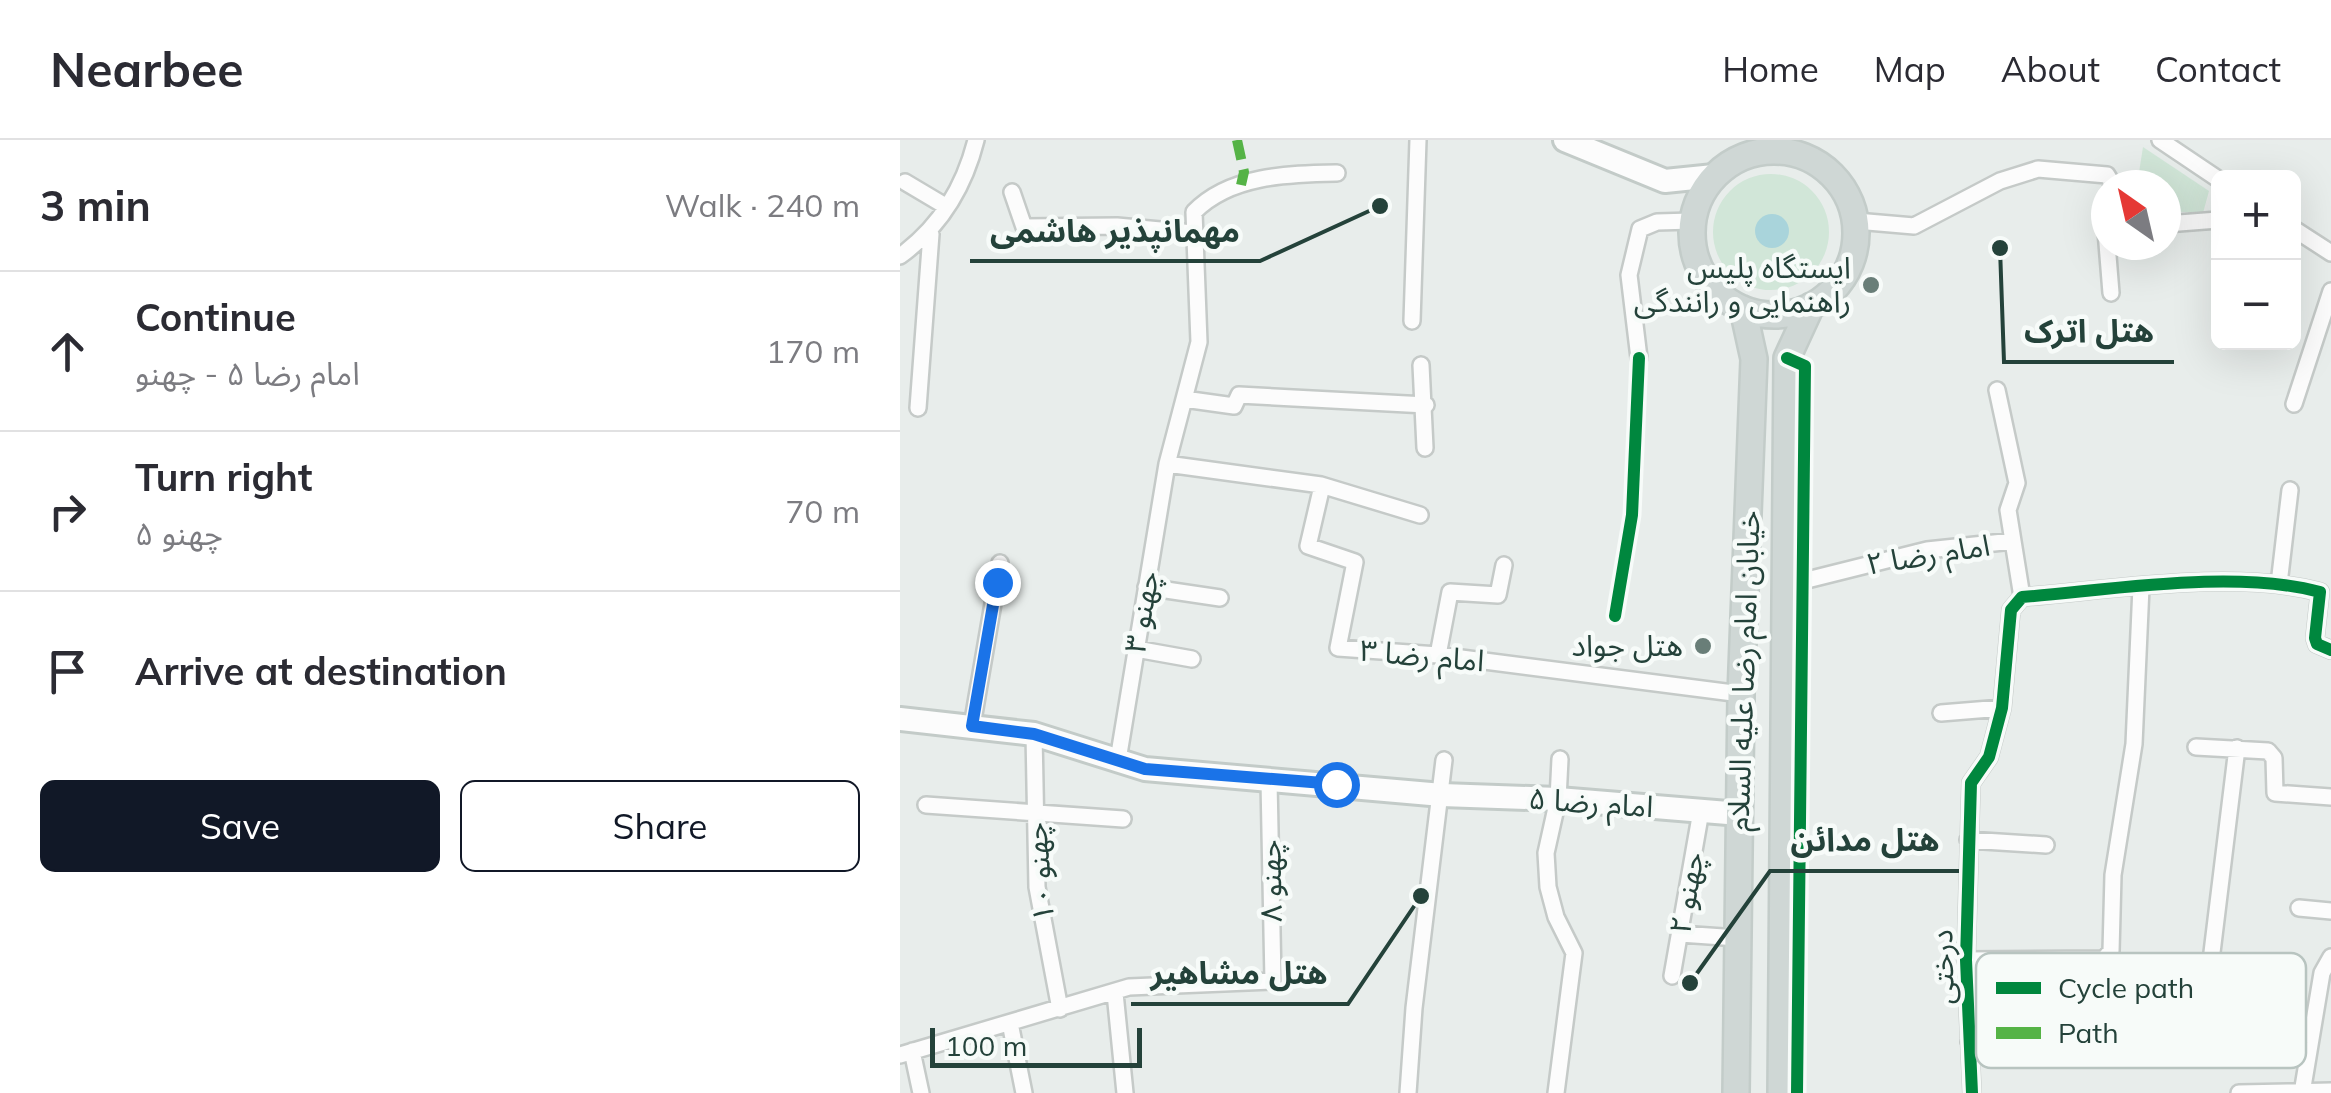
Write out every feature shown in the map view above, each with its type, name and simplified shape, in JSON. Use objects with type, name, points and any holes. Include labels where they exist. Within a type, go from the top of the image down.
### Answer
[{"type":"main road","points":[[1742,149],[1804,149],[1848,195],[1856,221],[1856,247],[1847,271],[1832,292],[1811,306],[1785,315],[1764,316],[1721,296],[1704,276],[1694,252],[1692,221],[1700,195],[1742,149]]},
{"type":"main road","name":"خیابان امام رضا علیه السلام","points":[[1782,1093],[1787,358],[1811,306]]},
{"type":"main road","name":"خیابان امام رضا علیه السلام","points":[[1736,1093],[1741,694],[1754,359],[1744,310]]},
{"type":"street","points":[[918,408],[931,234],[968,172],[976,140]]},
{"type":"street","points":[[1412,321],[1413,181],[1418,140]]},
{"type":"street","points":[[1565,140],[1665,181],[1714,176]]},
{"type":"street","points":[[2160,140],[2211,174]]},
{"type":"street","points":[[1856,221],[1914,226],[2000,180],[2038,170],[2091,177]]},
{"type":"street","points":[[1012,192],[1024,227],[1116,226],[1193,233],[1194,212],[1210,196],[1261,178],[1337,173]]},
{"type":"street","points":[[905,182],[947,207]]},
{"type":"street","points":[[1639,358],[1630,275],[1640,229],[1657,222],[1692,221]]},
{"type":"street","points":[[2181,223],[2211,221]]},
{"type":"street","name":"چهنو ۳","points":[[1118,760],[1167,464],[1199,342],[1193,233]]},
{"type":"street","points":[[2301,233],[2331,253]]},
{"type":"street","points":[[902,252],[931,234]]},
{"type":"street","points":[[2108,260],[2111,293]]},
{"type":"street","points":[[2294,404],[2331,291]]},
{"type":"street","points":[[1421,365],[1426,405],[1425,448]]},
{"type":"street","points":[[1997,390],[2017,483],[2008,510],[2013,541]]},
{"type":"street","points":[[1184,399],[1234,406],[1238,396],[1426,405]]},
{"type":"street","points":[[1167,464],[1322,486],[1420,516]]},
{"type":"street","name":"امام رضا ۳","points":[[1322,486],[1308,546],[1355,561],[1338,648],[1438,655],[1741,694]]},
{"type":"street","points":[[2279,584],[2290,490]]},
{"type":"street","name":"امام رضا ۲","points":[[1788,584],[1927,550],[2013,541],[2022,597]]},
{"type":"street","points":[[972,726],[1000,564]]},
{"type":"street","points":[[1438,655],[1450,592],[1498,596],[1504,565]]},
{"type":"street","points":[[2022,597],[2141,587],[2279,584],[2320,592],[2315,638],[2317,644],[2331,650]]},
{"type":"street","points":[[2110,953],[2114,875],[2134,744],[2141,587]]},
{"type":"street","points":[[1146,588],[1220,598]]},
{"type":"street","name":"درختی","points":[[1972,1093],[1966,960],[1972,776],[1989,757],[2002,708],[2008,616],[2022,597]]},
{"type":"street","points":[[1136,649],[1192,659]]},
{"type":"street","points":[[1940,713],[2002,708]]},
{"type":"street","name":"امام رضا ۵","points":[[900,719],[1034,734],[1145,769],[1442,795],[1558,799],[1740,814]]},
{"type":"street","name":"چهنو ۱۰","points":[[1034,734],[1037,886],[1060,1009]]},
{"type":"street","points":[[2196,747],[2273,754],[2275,793],[2331,797]]},
{"type":"street","points":[[2212,953],[2238,748]]},
{"type":"street","points":[[1556,1093],[1574,953],[1556,917],[1548,887],[1546,854],[1558,799],[1560,758]]},
{"type":"street","points":[[1408,1093],[1414,1008],[1444,760]]},
{"type":"street","name":"چهنو ۸","points":[[1115,993],[1129,987],[1273,981],[1269,781]]},
{"type":"street","points":[[926,805],[1122,820]]},
{"type":"street","name":"چهنو ۲","points":[[1672,976],[1700,811]]},
{"type":"street","points":[[1968,840],[2046,845]]},
{"type":"street","points":[[2300,908],[2331,911]]},
{"type":"street","points":[[1680,934],[1738,938]]},
{"type":"street","points":[[2306,1059],[2322,974],[2331,957]]},
{"type":"street","points":[[1966,960],[1976,960]]},
{"type":"street","points":[[921,1093],[906,1053],[1115,993],[1124,1093]]},
{"type":"street","points":[[1010,1023],[1024,1093]]},
{"type":"street","points":[[1969,1042],[1976,1041]]},
{"type":"street","points":[[2239,1093],[2331,1091]]},
{"type":"green space","points":[[2143,147],[2178,170],[2139,170]]},
{"type":"green space","points":[[2181,172],[2209,191],[2203,213],[2181,212]]},
{"type":"green space","points":[[1771,174],[1793,178],[1812,191],[1825,210],[1829,232],[1825,254],[1812,273],[1793,286],[1771,290],[1749,286],[1730,273],[1717,254],[1713,232],[1717,210],[1730,191],[1749,178]]},
{"type":"water","points":[[1772,214],[1784,219],[1789,231],[1784,243],[1772,248],[1760,243],[1755,231],[1760,219]]},
{"type":"marked path","points":[[1237,140],[1244,172],[1241,185]]},
{"type":"cycle path","points":[[1615,616],[1632,515],[1639,358]]},
{"type":"cycle path","points":[[1787,358],[1805,366],[1797,1093]]},
{"type":"cycle path","points":[[1972,1093],[1966,960],[1971,783],[1989,757],[2002,708],[2011,610],[2022,597],[2133,586],[2212,582],[2286,585],[2320,592],[2315,638],[2317,644],[2331,650]]},
{"type":"place","name":"مهمانپذیر هاشمی","points":[[1380,206]]},
{"type":"place","name":"هتل اترک","points":[[2000,248]]},
{"type":"place","name":"ایستگاه پلیس راهنمایی و رانندگی","points":[[1871,285]]},
{"type":"place","name":"هتل جواد","points":[[1703,646]]},
{"type":"place","name":"هتل مشاهیر","points":[[1421,896]]},
{"type":"place","name":"هتل مدائن","points":[[1690,983]]},
{"type":"route","points":[[997,582],[972,726],[1034,734],[1145,769],[1336,784]]}]
